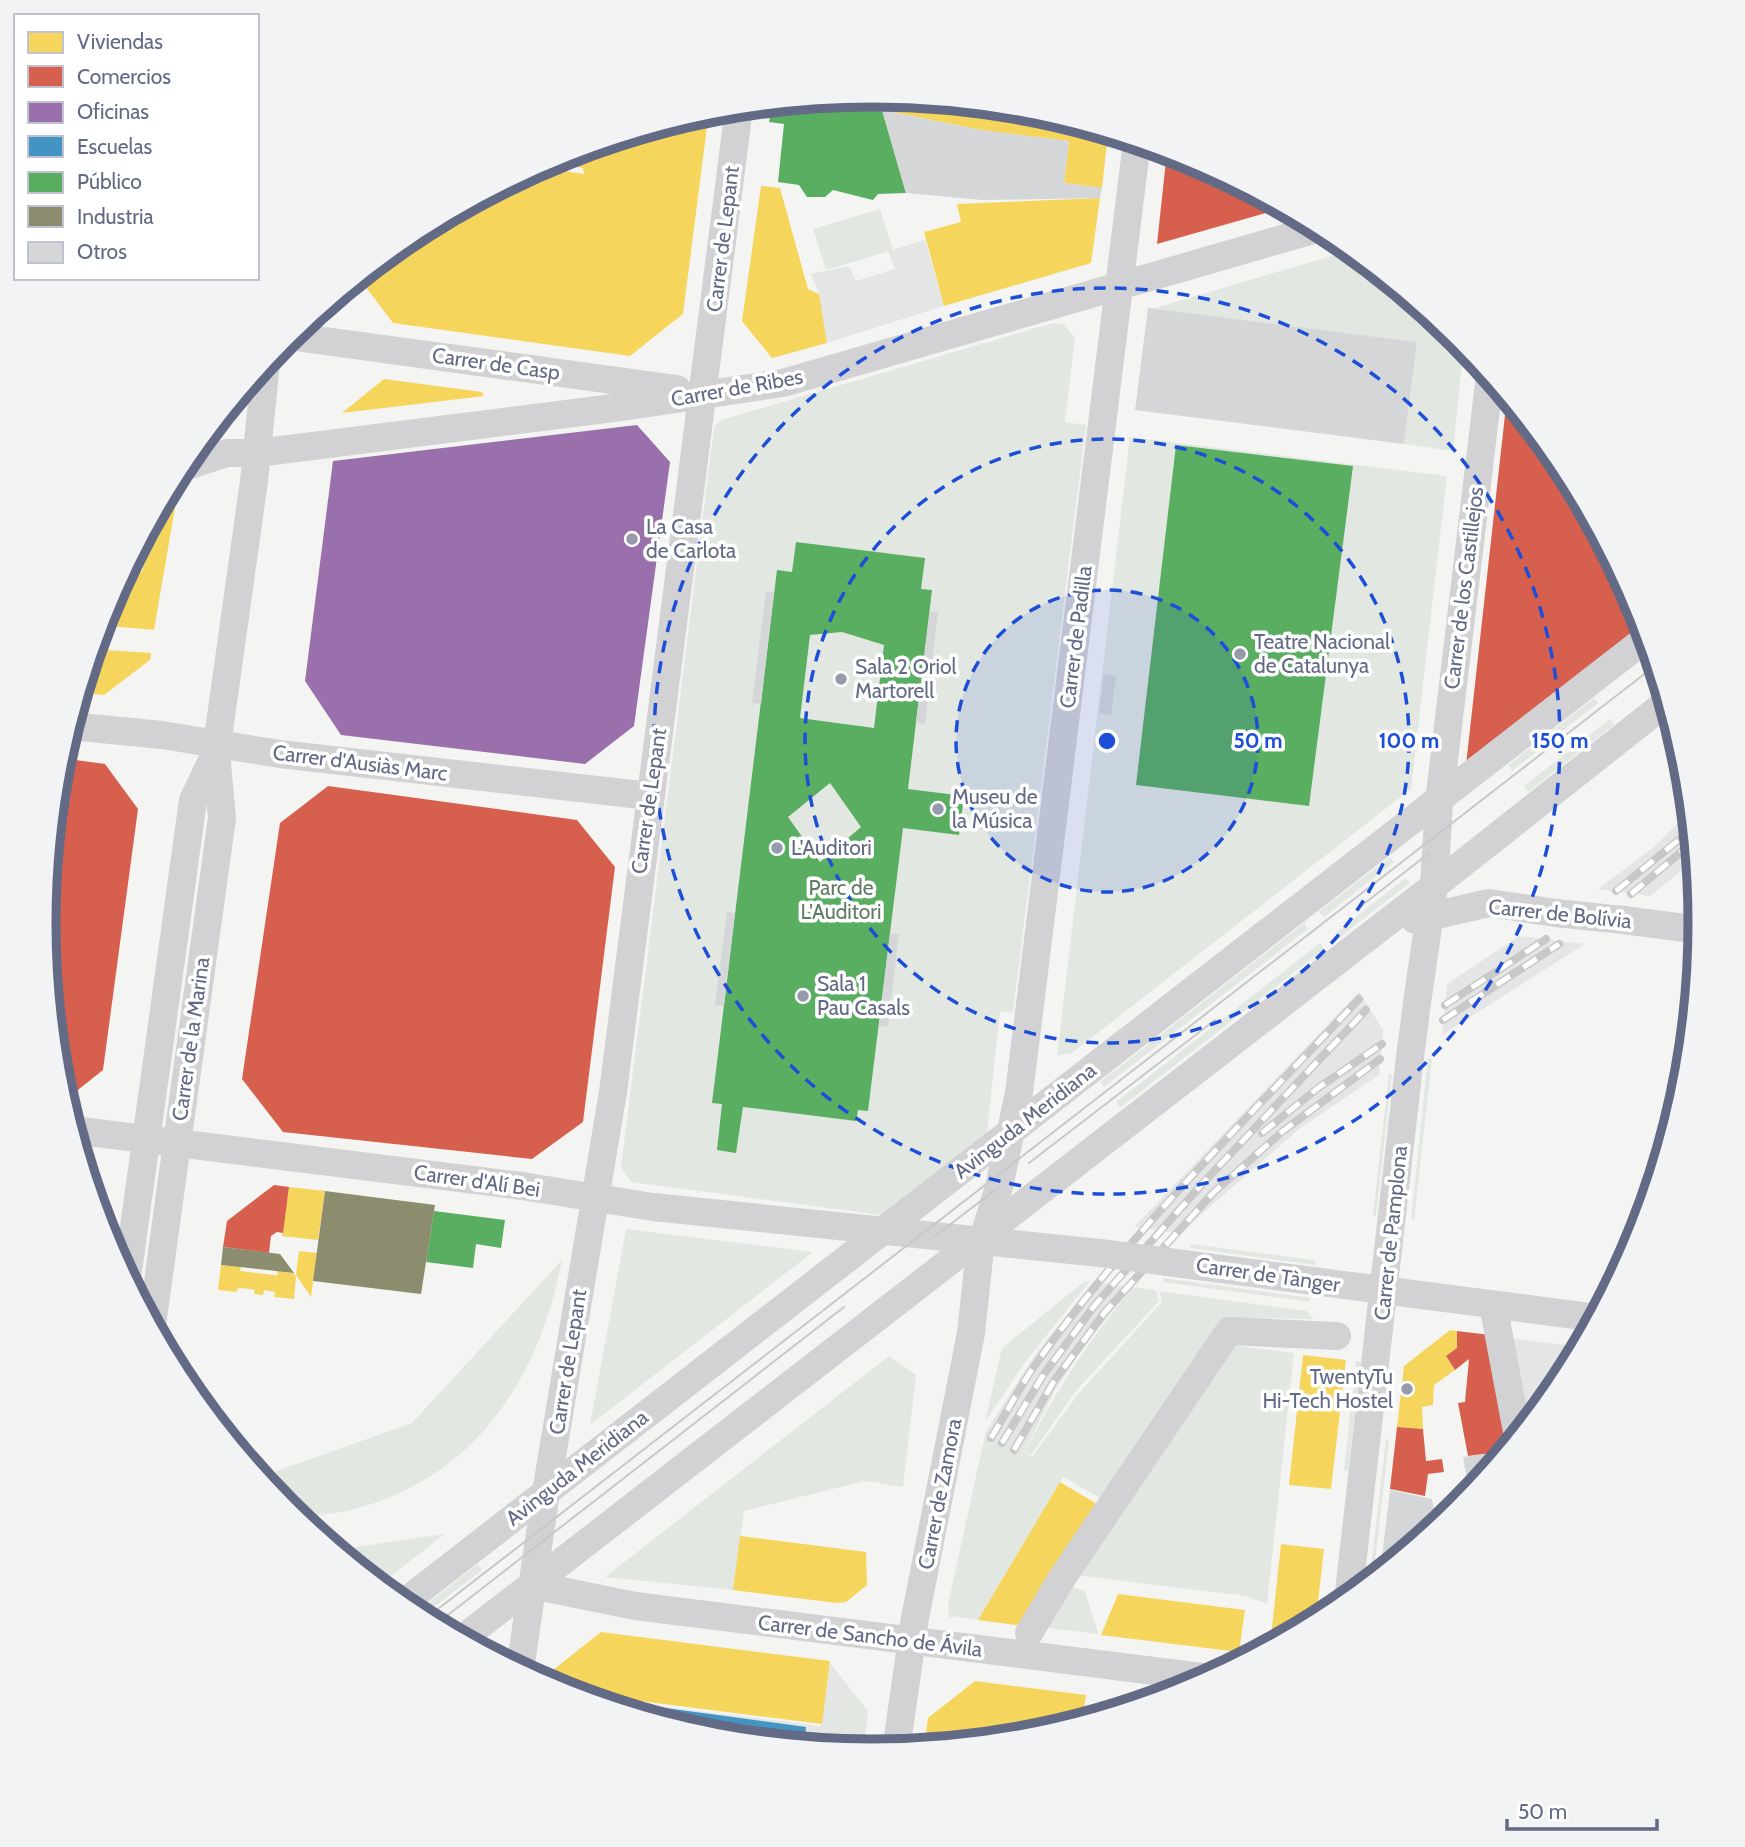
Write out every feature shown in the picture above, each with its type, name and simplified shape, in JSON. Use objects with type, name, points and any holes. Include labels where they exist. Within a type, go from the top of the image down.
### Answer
[{"type":"street","name":"Carrer de Lepant","points":[[521,1661],[546,1492],[613,1092],[739,119]]},
{"type":"street","name":"Carrer de Padilla","points":[[982,1238],[996,1199],[1019,1093],[1136,150]]},
{"type":"street","name":"Carrer de Ribes","points":[[200,462],[227,453],[257,453],[621,407],[783,383],[1306,232]]},
{"type":"street","name":"Carrer de Casp","points":[[304,338],[704,393]]},
{"type":"street","name":"Carrer de la Marina","points":[[154,1311],[222,818],[217,748],[264,379]]},
{"type":"street","name":"Carrer de los Castillejos","points":[[1439,802],[1488,388]]},
{"type":"street","name":"Avinguda Meridiana","points":[[411,1596],[881,1230],[1012,1133],[1439,802],[1639,644]]},
{"type":"street","points":[[469,1634],[982,1238],[1379,929],[1438,877],[1660,708]]},
{"type":"street","name":"Carrer d'Ausiàs Marc","points":[[80,727],[217,748],[650,796]]},
{"type":"street","name":"Carrer de la Marina","points":[[129,1261],[193,800],[217,748]]},
{"type":"street","name":"Carrer de Pamplona","points":[[1350,1585],[1410,1058],[1438,877],[1439,802]]},
{"type":"street","points":[[1438,877],[1452,889],[1489,903]]},
{"type":"street","name":"Carrer de Bolívia","points":[[1379,929],[1489,903],[1689,928]]},
{"type":"street","name":"Carrer d'Alí Bei","points":[[83,1130],[522,1186],[595,1199],[881,1230],[982,1238]]},
{"type":"street","name":"Carrer de Tànger","points":[[982,1238],[1588,1317]]},
{"type":"street","name":"Carrer de Zamora","points":[[899,1739],[912,1641],[971,1333],[982,1238]]},
{"type":"street","points":[[1495,1315],[1516,1426]]},
{"type":"street","points":[[1029,1633],[1062,1578],[1228,1331],[1337,1336]]},
{"type":"street","name":"Carrer de Sancho de Ávila","points":[[532,1585],[625,1605],[1190,1676]]},
{"type":"shaded area","points":[[925,240],[944,306],[827,343],[819,294],[811,274],[849,266],[856,281],[895,269],[888,251]]},
{"type":"shaded area","points":[[1682,819],[1687,866],[1650,896],[1598,889],[1654,847]]},
{"type":"shaded area","points":[[1519,936],[1585,944],[1442,1035],[1447,984]]},
{"type":"shaded area","points":[[1359,992],[1383,1030],[1379,1075],[1300,1128],[1180,1233],[1134,1227]]},
{"type":"shaded area","points":[[1093,1282],[1132,1287],[1086,1343],[1053,1394],[1024,1452],[986,1431],[1037,1352]]},
{"type":"shaded area","points":[[1508,1338],[1571,1346],[1551,1377],[1524,1416]]},
{"type":"shaded area","points":[[830,1663],[868,1711],[864,1740],[766,1733],[713,1724],[639,1704],[821,1726]]},
{"type":"green space","points":[[880,209],[893,250],[826,270],[813,229]]},
{"type":"green space","points":[[1339,254],[1411,310],[1462,359],[1453,451],[1404,444],[1417,342],[1151,309]]},
{"type":"green space","name":"Parc de L'Auditori","points":[[1053,323],[1063,324],[1075,338],[1065,422],[1086,425],[1013,1013],[1000,1011],[987,1133],[893,1211],[881,1215],[631,1182],[621,1167],[714,427],[721,420]]},
{"type":"green space","points":[[1130,437],[1447,476],[1411,789],[1072,1053],[1057,1056]]},
{"type":"green space","points":[[1594,698],[1598,703],[1512,771],[1508,765]]},
{"type":"green space","points":[[1610,719],[1614,725],[1528,792],[1524,786]]},
{"type":"green space","points":[[1390,857],[1394,862],[1324,917],[1319,911]]},
{"type":"green space","points":[[1405,878],[1410,883],[1340,937],[1336,933]]},
{"type":"green space","points":[[1304,923],[1308,929],[1104,1087],[1100,1082]]},
{"type":"green space","points":[[1320,943],[1324,949],[1120,1108],[1116,1102]]},
{"type":"green space","points":[[1428,1058],[1432,1059],[1414,1220],[1411,1219]]},
{"type":"green space","points":[[1389,1073],[1392,1074],[1376,1216],[1373,1215]]},
{"type":"green space","points":[[626,1229],[813,1252],[590,1425]]},
{"type":"green space","points":[[1191,1244],[1315,1260],[1315,1265],[1190,1248]]},
{"type":"green space","points":[[562,1260],[552,1303],[519,1382],[496,1416],[468,1447],[435,1473],[398,1494],[355,1509],[311,1515],[270,1474],[412,1423]]},
{"type":"green space","points":[[1163,1278],[1310,1298],[1310,1302],[1163,1282]]},
{"type":"green space","points":[[1085,1281],[1090,1281],[1023,1365],[985,1422],[1002,1348]]},
{"type":"green space","points":[[1133,1287],[1156,1290],[1159,1301],[1075,1392],[1031,1455],[1025,1452],[1074,1366]]},
{"type":"green space","points":[[1159,1291],[1307,1311],[1314,1319],[1229,1318],[1106,1501],[1063,1477],[978,1620],[953,1616],[949,1619],[948,1604],[986,1431],[1032,1457],[1079,1393],[1162,1302]]},
{"type":"green space","points":[[1229,1345],[1294,1353],[1267,1604],[1246,1596],[1074,1575]]},
{"type":"green space","points":[[889,1356],[916,1375],[903,1487],[865,1481],[744,1511],[733,1590],[605,1577]]},
{"type":"green space","points":[[1356,1361],[1361,1362],[1348,1471],[1344,1471]]},
{"type":"green space","points":[[1386,1439],[1389,1440],[1374,1567],[1370,1571]]},
{"type":"green space","points":[[445,1534],[387,1579],[347,1548]]},
{"type":"green space","points":[[478,1564],[482,1570],[431,1610],[425,1606]]},
{"type":"green space","points":[[1068,1585],[1085,1591],[1098,1634],[1042,1627]]},
{"type":"green space","points":[[850,1690],[866,1711],[863,1740],[827,1738]]},
{"type":"building: Viviendas","points":[[882,107],[926,109],[979,114],[1032,123],[1107,142],[1102,188],[1064,183],[1069,141],[981,130],[882,110]]},
{"type":"building: Viviendas","points":[[707,124],[683,314],[630,356],[393,323],[364,285],[464,216],[558,170],[584,174],[583,168],[569,166],[610,150]]},
{"type":"building: Viviendas","points":[[761,186],[780,188],[808,289],[819,294],[827,343],[772,358],[742,321]]},
{"type":"building: Viviendas","points":[[1100,198],[1091,263],[944,306],[924,232],[961,222],[957,204]]},
{"type":"building: Viviendas","points":[[384,379],[482,392],[484,396],[342,413]]},
{"type":"building: Viviendas","points":[[177,497],[154,630],[112,626],[136,571],[142,572],[143,568],[138,567],[140,562]]},
{"type":"building: Viviendas","points":[[107,640],[106,650],[151,653],[150,660],[104,695],[89,694]]},
{"type":"building: Viviendas","points":[[289,1187],[325,1191],[318,1240],[282,1236]]},
{"type":"building: Viviendas","points":[[299,1251],[317,1253],[311,1297],[296,1275]]},
{"type":"building: Viviendas","points":[[221,1265],[241,1267],[240,1271],[277,1276],[278,1271],[294,1273],[294,1299],[274,1297],[275,1292],[264,1290],[263,1295],[254,1294],[255,1290],[251,1289],[238,1288],[237,1292],[218,1290]]},
{"type":"building: Viviendas","points":[[1450,1330],[1457,1331],[1457,1348],[1446,1356],[1455,1370],[1434,1385],[1433,1405],[1422,1407],[1423,1429],[1397,1427],[1404,1366]]},
{"type":"building: Viviendas","points":[[1303,1355],[1346,1360],[1331,1489],[1289,1485]]},
{"type":"building: Viviendas","points":[[1060,1482],[1097,1504],[1024,1626],[978,1620]]},
{"type":"building: Viviendas","points":[[740,1536],[866,1552],[867,1585],[846,1602],[837,1603],[733,1590]]},
{"type":"building: Viviendas","points":[[1281,1544],[1324,1549],[1317,1608],[1271,1636]]},
{"type":"building: Viviendas","points":[[1118,1594],[1245,1610],[1239,1652],[1101,1635]]},
{"type":"building: Viviendas","points":[[601,1632],[830,1661],[822,1724],[611,1697],[549,1673]]},
{"type":"building: Viviendas","points":[[975,1681],[1086,1695],[1083,1712],[1032,1724],[1006,1728],[996,1727],[996,1730],[979,1733],[925,1738],[928,1718]]},
{"type":"building: Comercios","points":[[1166,162],[1234,191],[1272,211],[1157,244]]},
{"type":"building: Comercios","points":[[1506,409],[1580,515],[1605,562],[1636,634],[1466,765]]},
{"type":"building: Comercios","points":[[73,760],[105,764],[138,809],[103,1070],[74,1093],[63,1030],[56,923],[63,817]]},
{"type":"building: Comercios","points":[[328,786],[577,820],[615,867],[583,1122],[532,1159],[283,1132],[242,1079],[280,823]]},
{"type":"building: Comercios","points":[[274,1185],[289,1187],[283,1233],[277,1232],[271,1236],[269,1253],[223,1247],[227,1221]]},
{"type":"building: Comercios","points":[[1457,1331],[1490,1335],[1509,1434],[1494,1453],[1468,1456],[1458,1403],[1465,1402],[1469,1359],[1455,1370],[1446,1356],[1457,1348]]},
{"type":"building: Comercios","points":[[1397,1427],[1423,1429],[1426,1461],[1442,1459],[1444,1472],[1428,1474],[1425,1496],[1390,1489]]},
{"type":"building: Oficinas","points":[[637,425],[670,462],[634,726],[585,764],[341,735],[305,681],[333,461]]},
{"type":"building: Escuelas","points":[[658,1707],[806,1727],[805,1737],[713,1724],[658,1711]]},
{"type":"building: Público","points":[[872,107],[882,110],[906,193],[878,194],[873,200],[833,190],[825,197],[807,197],[799,185],[778,182],[784,124],[769,122],[770,114]]},
{"type":"building: Público","name":"Teatre Nacional de Catalunya","points":[[1176,445],[1353,466],[1309,806],[1136,785]]},
{"type":"building: Público","name":"L'Auditori","points":[[796,542],[925,558],[921,589],[932,590],[908,789],[964,796],[959,835],[903,828],[868,1111],[858,1110],[856,1121],[743,1107],[736,1153],[717,1150],[722,1104],[712,1103],[777,570],[792,572]],"holes":[[[842,632],[884,645],[874,728],[800,718],[810,635]],[[830,783],[861,827],[820,862],[788,817]]]},
{"type":"building: Público","points":[[434,1211],[505,1220],[501,1248],[476,1244],[473,1268],[426,1262]]},
{"type":"building: Industria","points":[[325,1191],[435,1205],[421,1294],[313,1281]]},
{"type":"building: Industria","points":[[223,1247],[280,1254],[294,1273],[221,1265]]},
{"type":"building: Otros","points":[[882,110],[981,130],[1069,141],[1064,183],[1102,188],[1100,198],[982,200],[906,193]]},
{"type":"building: Otros","points":[[1148,308],[1417,342],[1404,444],[1135,410]]},
{"type":"building: Otros","points":[[766,591],[774,592],[761,704],[752,703]]},
{"type":"building: Otros","points":[[930,611],[938,612],[925,724],[916,722]]},
{"type":"building: Otros","points":[[1104,674],[1116,676],[1111,715],[1099,713]]},
{"type":"building: Otros","points":[[727,912],[735,913],[724,1006],[715,1005]]},
{"type":"building: Otros","points":[[890,933],[899,934],[888,1027],[879,1026]]},
{"type":"building: Otros","points":[[1494,1453],[1468,1482],[1463,1457]]},
{"type":"building: Otros","points":[[1390,1490],[1432,1499],[1435,1515],[1381,1561]]},
{"type":"tram line","points":[[434,1612],[1649,671]]},
{"type":"tram line","points":[[1356,910],[1428,854]]},
{"type":"tram line","points":[[1029,1163],[1215,1020]]},
{"type":"tram line","points":[[935,1236],[999,1187]]},
{"type":"tram line","points":[[444,1618],[844,1307]]},
{"type":"railway","points":[[1616,891],[1684,836]]},
{"type":"railway","points":[[1631,894],[1685,849]]},
{"type":"railway","points":[[1445,1005],[1546,939]]},
{"type":"railway","points":[[1443,1020],[1559,944]]},
{"type":"railway","points":[[991,1438],[1035,1365],[1110,1269],[1191,1177],[1359,999]]},
{"type":"railway","points":[[1002,1443],[1044,1374],[1095,1305],[1203,1183],[1366,1010]]},
{"type":"railway","points":[[1262,1133],[1318,1088],[1382,1044]]},
{"type":"railway","points":[[1014,1450],[1054,1381],[1105,1312],[1214,1192],[1283,1131],[1380,1059]]},
{"type":"place","name":"La Casa de Carlota","points":[[632,539]]},
{"type":"place","name":"Teatre Nacional de Catalunya","points":[[1240,654]]},
{"type":"place","name":"Sala 2 Oriol Martorell","points":[[841,679]]},
{"type":"place","name":"Museu de la Música","points":[[938,809]]},
{"type":"place","name":"L'Auditori","points":[[777,848]]},
{"type":"place","name":"Sala 1 Pau Casals","points":[[803,996]]},
{"type":"place","name":"TwentyTu Hi-Tech Hostel","points":[[1407,1389]]}]
